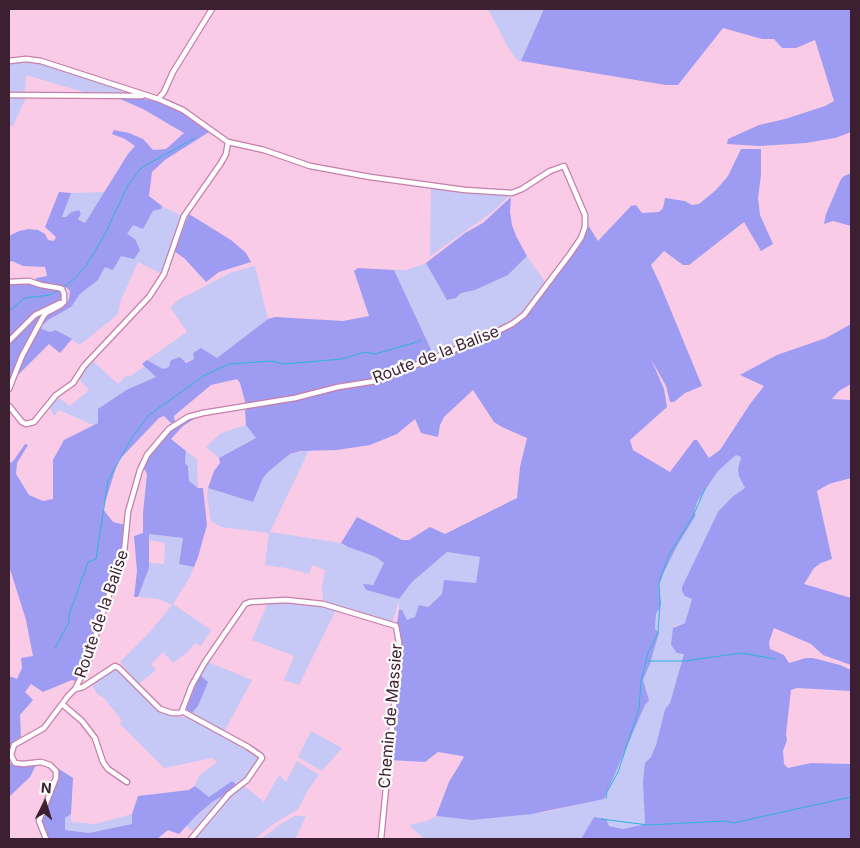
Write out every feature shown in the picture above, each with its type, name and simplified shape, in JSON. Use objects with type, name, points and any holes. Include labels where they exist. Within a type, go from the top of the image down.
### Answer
[{"type":"street","points":[[158,99],[164,92],[173,72],[212,9]]},
{"type":"street","points":[[9,61],[33,59],[158,99],[183,110],[228,142],[226,154],[221,163],[184,216],[164,274],[149,297],[84,366],[73,383],[56,395],[34,422],[26,424],[22,422],[9,406]]},
{"type":"street","points":[[9,95],[148,97]]},
{"type":"street","name":"Route de la Balise","points":[[75,689],[88,664],[100,620],[124,553],[128,512],[140,470],[147,455],[157,441],[171,428],[188,417],[296,398],[338,387],[376,381],[486,337],[512,324],[524,315],[570,254],[581,238],[585,227],[585,215],[564,166],[550,171],[516,192],[495,193],[356,175],[310,166],[264,150],[228,142]]},
{"type":"street","points":[[9,282],[22,280],[60,288],[64,294],[62,306],[46,313],[43,317],[22,356],[9,388]]},
{"type":"street","points":[[9,341],[35,315],[63,300]]},
{"type":"street","name":"Chemin de Massier","points":[[182,711],[192,685],[205,662],[233,620],[245,604],[250,602],[286,600],[316,602],[396,626],[398,643],[396,676],[381,839]]},
{"type":"street","points":[[46,839],[39,821],[54,784],[56,771],[42,762],[15,763],[11,750],[16,744],[44,728],[75,689],[83,687],[116,666],[160,708],[177,714],[182,711],[248,747],[262,758],[247,780],[229,794],[191,839]]},
{"type":"street","points":[[62,704],[82,721],[95,738],[103,762],[127,782]]},
{"type":"shaded area","points":[[488,9],[544,9],[521,61],[518,61],[509,49]]},
{"type":"shaded area","points":[[544,9],[851,9],[851,132],[835,138],[806,143],[760,146],[727,144],[728,139],[759,125],[785,119],[825,106],[834,101],[815,40],[796,48],[782,48],[774,39],[762,39],[723,28],[678,85],[666,85],[521,61]]},
{"type":"shaded area","points":[[25,60],[41,62],[140,95],[87,93],[26,75],[25,94],[9,94],[9,63]]},
{"type":"shaded area","points":[[9,96],[26,98],[13,126],[9,126]]},
{"type":"shaded area","points":[[122,97],[154,100],[180,111],[209,132],[165,160],[152,172],[149,196],[162,206],[161,209],[153,211],[143,229],[133,225],[127,234],[135,239],[140,250],[134,259],[121,256],[113,270],[105,267],[98,280],[80,294],[71,307],[44,324],[42,323],[46,316],[66,305],[70,291],[63,286],[36,281],[36,278],[47,276],[45,267],[23,266],[12,261],[9,263],[9,236],[19,231],[38,230],[45,234],[48,240],[54,241],[56,237],[45,227],[59,192],[71,193],[62,217],[66,217],[71,212],[79,210],[81,214],[78,219],[85,223],[128,154],[135,146],[125,139],[112,134],[114,130],[129,133],[143,139],[153,150],[166,149],[184,133],[143,109],[120,99]]},
{"type":"shaded area","points":[[741,149],[761,149],[761,175],[758,198],[760,215],[773,244],[761,251],[744,222],[689,265],[683,265],[664,251],[651,265],[702,386],[685,393],[674,402],[670,402],[666,386],[651,359],[664,389],[667,407],[630,440],[633,450],[670,472],[694,440],[697,440],[709,458],[720,450],[764,386],[740,375],[777,355],[826,338],[851,324],[851,384],[839,391],[832,399],[851,400],[851,478],[829,484],[817,491],[832,559],[814,568],[804,584],[851,598],[851,665],[823,655],[811,644],[774,628],[769,642],[770,649],[784,655],[789,663],[813,658],[851,670],[851,691],[797,688],[791,690],[787,740],[783,751],[784,764],[788,768],[811,763],[851,764],[851,839],[581,839],[594,817],[606,819],[609,826],[623,829],[645,824],[643,782],[645,763],[651,757],[656,745],[665,709],[670,703],[684,654],[677,653],[671,645],[673,628],[685,623],[692,599],[685,596],[682,587],[718,512],[732,497],[745,488],[738,469],[741,457],[736,455],[718,471],[697,502],[694,513],[696,515],[677,546],[659,585],[661,605],[656,614],[655,629],[659,633],[643,680],[649,700],[645,705],[604,799],[532,814],[472,820],[436,816],[449,782],[464,757],[438,752],[425,762],[390,760],[400,648],[400,634],[397,623],[399,610],[402,610],[407,620],[415,617],[419,605],[428,607],[442,594],[444,580],[476,583],[480,557],[447,552],[412,582],[399,599],[366,590],[363,584],[373,585],[384,563],[376,557],[341,543],[357,517],[402,540],[409,540],[430,527],[445,534],[517,498],[520,467],[527,438],[494,422],[473,390],[444,417],[440,425],[438,437],[421,433],[415,419],[397,434],[370,445],[337,450],[300,451],[290,454],[263,478],[253,502],[208,488],[214,471],[220,463],[219,458],[256,438],[246,425],[245,410],[247,409],[240,383],[237,379],[211,385],[174,416],[175,422],[171,423],[164,416],[159,418],[118,461],[103,509],[113,522],[125,525],[122,553],[98,617],[89,656],[83,671],[78,682],[72,680],[43,692],[31,684],[25,692],[33,700],[20,715],[21,737],[14,741],[9,749],[9,676],[17,679],[22,668],[21,658],[33,656],[26,620],[9,566],[9,461],[11,463],[14,460],[25,444],[28,445],[17,463],[16,474],[29,495],[43,501],[53,499],[53,460],[64,440],[98,423],[98,409],[128,389],[156,377],[142,364],[147,360],[163,369],[169,367],[171,360],[180,357],[186,363],[194,359],[193,353],[201,348],[217,358],[268,319],[275,317],[343,321],[369,316],[354,271],[358,268],[394,270],[434,356],[390,373],[392,378],[469,347],[516,323],[527,314],[579,244],[586,226],[588,225],[598,241],[631,206],[636,205],[642,213],[659,212],[663,208],[665,198],[685,201],[692,205],[699,204],[716,190],[728,176]]},
{"type":"shaded area","points":[[851,173],[851,226],[833,221],[824,224],[826,214],[841,179]]},
{"type":"shaded area","points":[[431,187],[507,195],[508,197],[491,213],[430,256]]},
{"type":"shaded area","points":[[105,192],[85,223],[71,212],[62,218],[71,193]]},
{"type":"shaded area","points":[[511,197],[510,212],[512,225],[527,256],[508,275],[475,290],[461,293],[456,298],[447,300],[426,263],[465,233],[483,223]]},
{"type":"shaded area","points":[[162,206],[182,216],[162,274],[138,262],[121,300],[118,314],[80,345],[57,330],[50,332],[39,328],[42,323],[44,324],[71,307],[80,294],[98,280],[133,224],[143,229],[153,211],[161,209]]},
{"type":"shaded area","points":[[189,214],[231,240],[246,253],[251,262],[219,272],[206,282],[185,259],[174,251]]},
{"type":"shaded area","points":[[527,256],[547,285],[523,313],[514,321],[477,340],[434,356],[394,270],[407,270],[426,263],[448,300],[508,275]]},
{"type":"shaded area","points":[[255,266],[268,319],[217,358],[194,359],[163,369],[147,360],[187,332],[170,307],[180,299],[232,272]]},
{"type":"shaded area","points":[[22,282],[58,289],[62,294],[59,300],[32,315],[9,338],[9,283]]},
{"type":"shaded area","points":[[45,313],[10,381],[9,343],[38,315]]},
{"type":"shaded area","points":[[39,328],[50,332],[56,330],[72,339],[60,353],[49,344],[17,376],[16,374]]},
{"type":"shaded area","points":[[92,360],[118,384],[127,375],[129,377],[145,366],[156,377],[128,389],[98,423],[93,425],[59,410],[54,416],[49,407],[59,398],[70,406],[89,390],[78,378]]},
{"type":"shaded area","points":[[193,418],[171,439],[186,451],[185,463],[188,466],[189,481],[198,488],[203,488],[207,525],[198,557],[194,567],[179,564],[183,538],[149,534],[149,568],[138,597],[134,597],[137,571],[134,536],[143,533],[147,474],[145,470],[141,469],[146,459],[167,433],[184,420]]},
{"type":"shaded area","points":[[246,425],[256,438],[219,458],[206,447],[221,433]]},
{"type":"shaded area","points":[[309,450],[270,532],[341,543],[376,557],[384,563],[373,585],[363,585],[366,590],[399,599],[412,582],[447,552],[481,557],[476,583],[442,594],[415,617],[407,621],[402,610],[399,610],[399,601],[392,623],[323,600],[322,586],[325,570],[312,565],[309,574],[265,565],[269,533],[221,527],[211,521],[207,497],[208,488],[253,502],[263,478],[268,472],[290,454]]},
{"type":"shaded area","points":[[186,451],[197,459],[198,488],[189,481],[188,466],[185,464]]},
{"type":"shaded area","points":[[736,455],[741,457],[738,469],[745,488],[732,497],[692,599],[685,623],[674,626],[684,654],[670,703],[665,709],[651,757],[644,803],[645,824],[623,829],[609,826],[594,818],[581,839],[424,839],[409,825],[427,821],[436,816],[472,820],[547,812],[604,798],[645,705],[649,700],[643,680],[659,633],[655,629],[656,614],[661,605],[659,585],[664,572],[696,515],[694,513],[697,502],[718,471]]},
{"type":"shaded area","points":[[148,534],[183,538],[179,564],[194,567],[189,579],[173,604],[211,630],[201,646],[195,643],[188,652],[173,663],[163,652],[151,664],[156,670],[139,684],[120,662],[149,633],[172,605],[159,599],[138,597],[149,568],[149,563],[164,564],[165,543],[148,540]]},
{"type":"shaded area","points":[[268,602],[300,603],[336,610],[299,685],[284,680],[294,656],[252,640]]},
{"type":"shaded area","points":[[208,662],[252,680],[224,732],[192,713],[198,706],[200,675]]},
{"type":"shaded area","points":[[114,669],[119,670],[153,707],[161,712],[175,717],[189,717],[259,757],[248,777],[237,785],[232,781],[209,797],[195,786],[199,776],[217,762],[212,758],[164,768],[119,723],[122,721],[105,699],[97,694],[91,683]]},
{"type":"shaded area","points":[[200,675],[208,682],[198,706],[192,713],[187,710],[187,707]]},
{"type":"shaded area","points":[[311,731],[342,748],[322,771],[298,757]]},
{"type":"shaded area","points":[[9,761],[11,764],[22,767],[37,763],[30,777],[9,797]]},
{"type":"shaded area","points":[[297,761],[319,775],[298,809],[272,825],[255,839],[193,839],[230,795],[243,785],[264,802],[279,775],[286,782]]},
{"type":"shaded area","points":[[59,769],[73,778],[71,814],[65,818],[65,830],[89,833],[132,824],[132,814],[138,796],[189,790],[195,786],[209,797],[232,781],[237,785],[212,802],[179,834],[168,830],[157,839],[48,839],[42,819],[58,778]]},
{"type":"shaded area","points":[[226,794],[194,832],[186,826],[212,802]]},
{"type":"shaded area","points":[[71,814],[71,822],[95,824],[132,814],[132,824],[89,833],[65,830],[65,818]]},
{"type":"shaded area","points":[[295,816],[306,816],[295,839],[261,839],[282,823]]},
{"type":"waterway","points":[[62,288],[73,280],[86,266],[105,234],[128,185],[141,168],[195,138]]},
{"type":"waterway","points":[[9,311],[25,298],[50,295],[59,290]]},
{"type":"waterway","points":[[55,648],[69,622],[69,615],[88,562],[96,559],[108,481],[131,439],[149,415],[205,375],[229,364],[271,361],[284,364],[342,359],[365,352],[375,354],[417,342]]},
{"type":"waterway","points":[[606,798],[607,792],[618,772],[639,709],[641,681],[648,653],[658,633],[659,583],[669,555],[693,516],[705,489]]},
{"type":"waterway","points":[[647,661],[684,661],[742,653],[775,659]]},
{"type":"waterway","points":[[601,819],[648,825],[725,821],[733,823],[851,797]]}]
